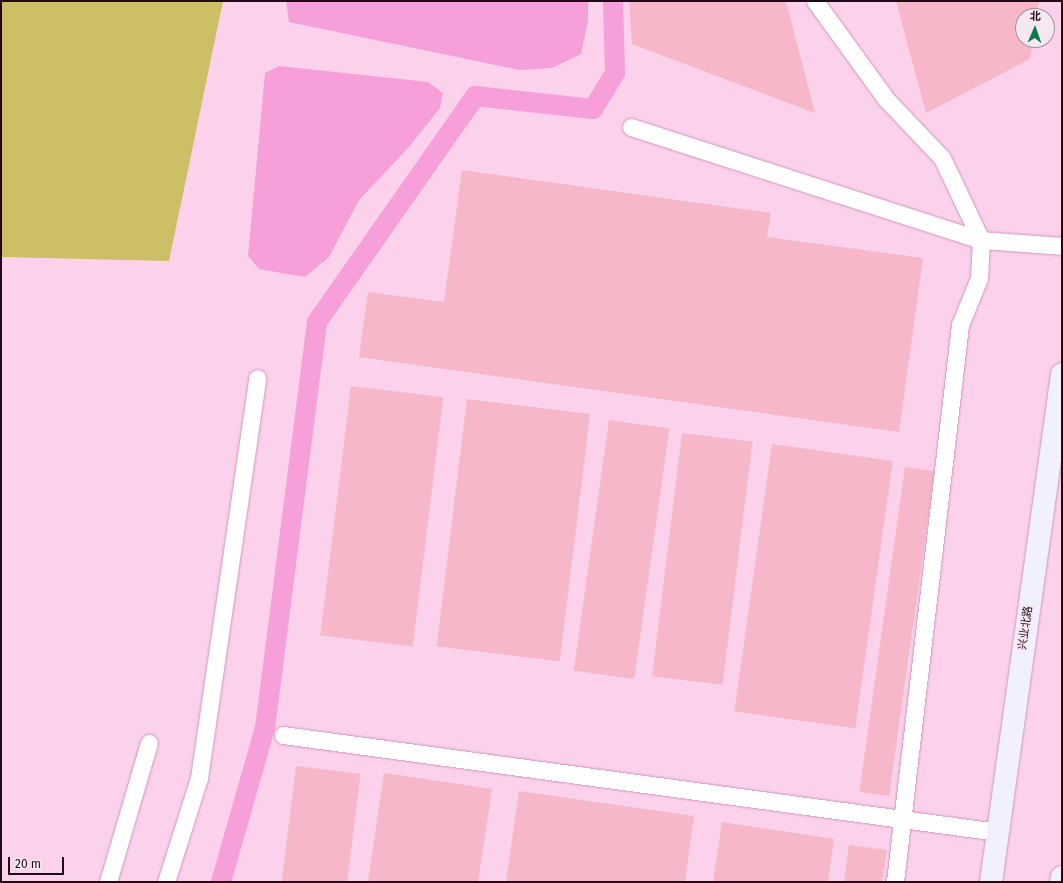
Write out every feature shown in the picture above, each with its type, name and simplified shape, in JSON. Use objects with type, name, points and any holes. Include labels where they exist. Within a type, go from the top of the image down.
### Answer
[{"type":"main road","name":"兴业北路","points":[[990,882],[1062,374]]},
{"type":"main road","points":[[1061,882],[1062,877]]},
{"type":"street","points":[[815,1],[886,99],[942,158],[981,240],[979,278],[960,325],[895,882]]},
{"type":"street","points":[[631,127],[981,240],[1062,246]]},
{"type":"street","points":[[166,882],[199,778],[257,378]]},
{"type":"street","points":[[283,735],[998,832]]},
{"type":"street","points":[[108,882],[148,743]]},
{"type":"shaded area","points":[[1,1],[223,1],[169,261],[1,257]]},
{"type":"shaded area","points":[[286,1],[588,1],[588,21],[581,54],[552,68],[520,70],[289,22]]},
{"type":"shaded area","points":[[279,66],[428,82],[443,93],[440,108],[409,147],[359,200],[329,257],[305,277],[259,269],[248,256],[265,73]]},
{"type":"building","points":[[629,1],[786,1],[815,113],[632,44]]},
{"type":"building","points":[[896,1],[1039,1],[1038,8],[1015,8],[1015,48],[1032,48],[1030,59],[926,113]]},
{"type":"building","points":[[462,170],[771,213],[767,237],[923,258],[899,432],[359,357],[368,292],[444,302]]},
{"type":"building","points":[[351,386],[443,397],[413,646],[320,635]]},
{"type":"building","points":[[467,399],[590,414],[560,661],[437,646]]},
{"type":"building","points":[[609,420],[669,428],[634,679],[574,671]]},
{"type":"building","points":[[682,433],[752,442],[723,685],[652,676]]},
{"type":"building","points":[[772,444],[893,461],[855,728],[734,711]]},
{"type":"building","points":[[905,467],[935,471],[889,796],[859,792]]},
{"type":"building","points":[[296,766],[361,774],[347,882],[282,882]]},
{"type":"building","points":[[384,773],[492,789],[478,882],[368,882]]},
{"type":"building","points":[[519,791],[694,816],[685,882],[506,882]]},
{"type":"building","points":[[722,822],[834,839],[828,882],[713,882]]},
{"type":"building","points":[[849,845],[887,850],[882,882],[844,882]]},
{"type":"waterway","points":[[221,882],[265,728],[317,322],[475,96],[593,109],[615,73],[613,1]]}]
